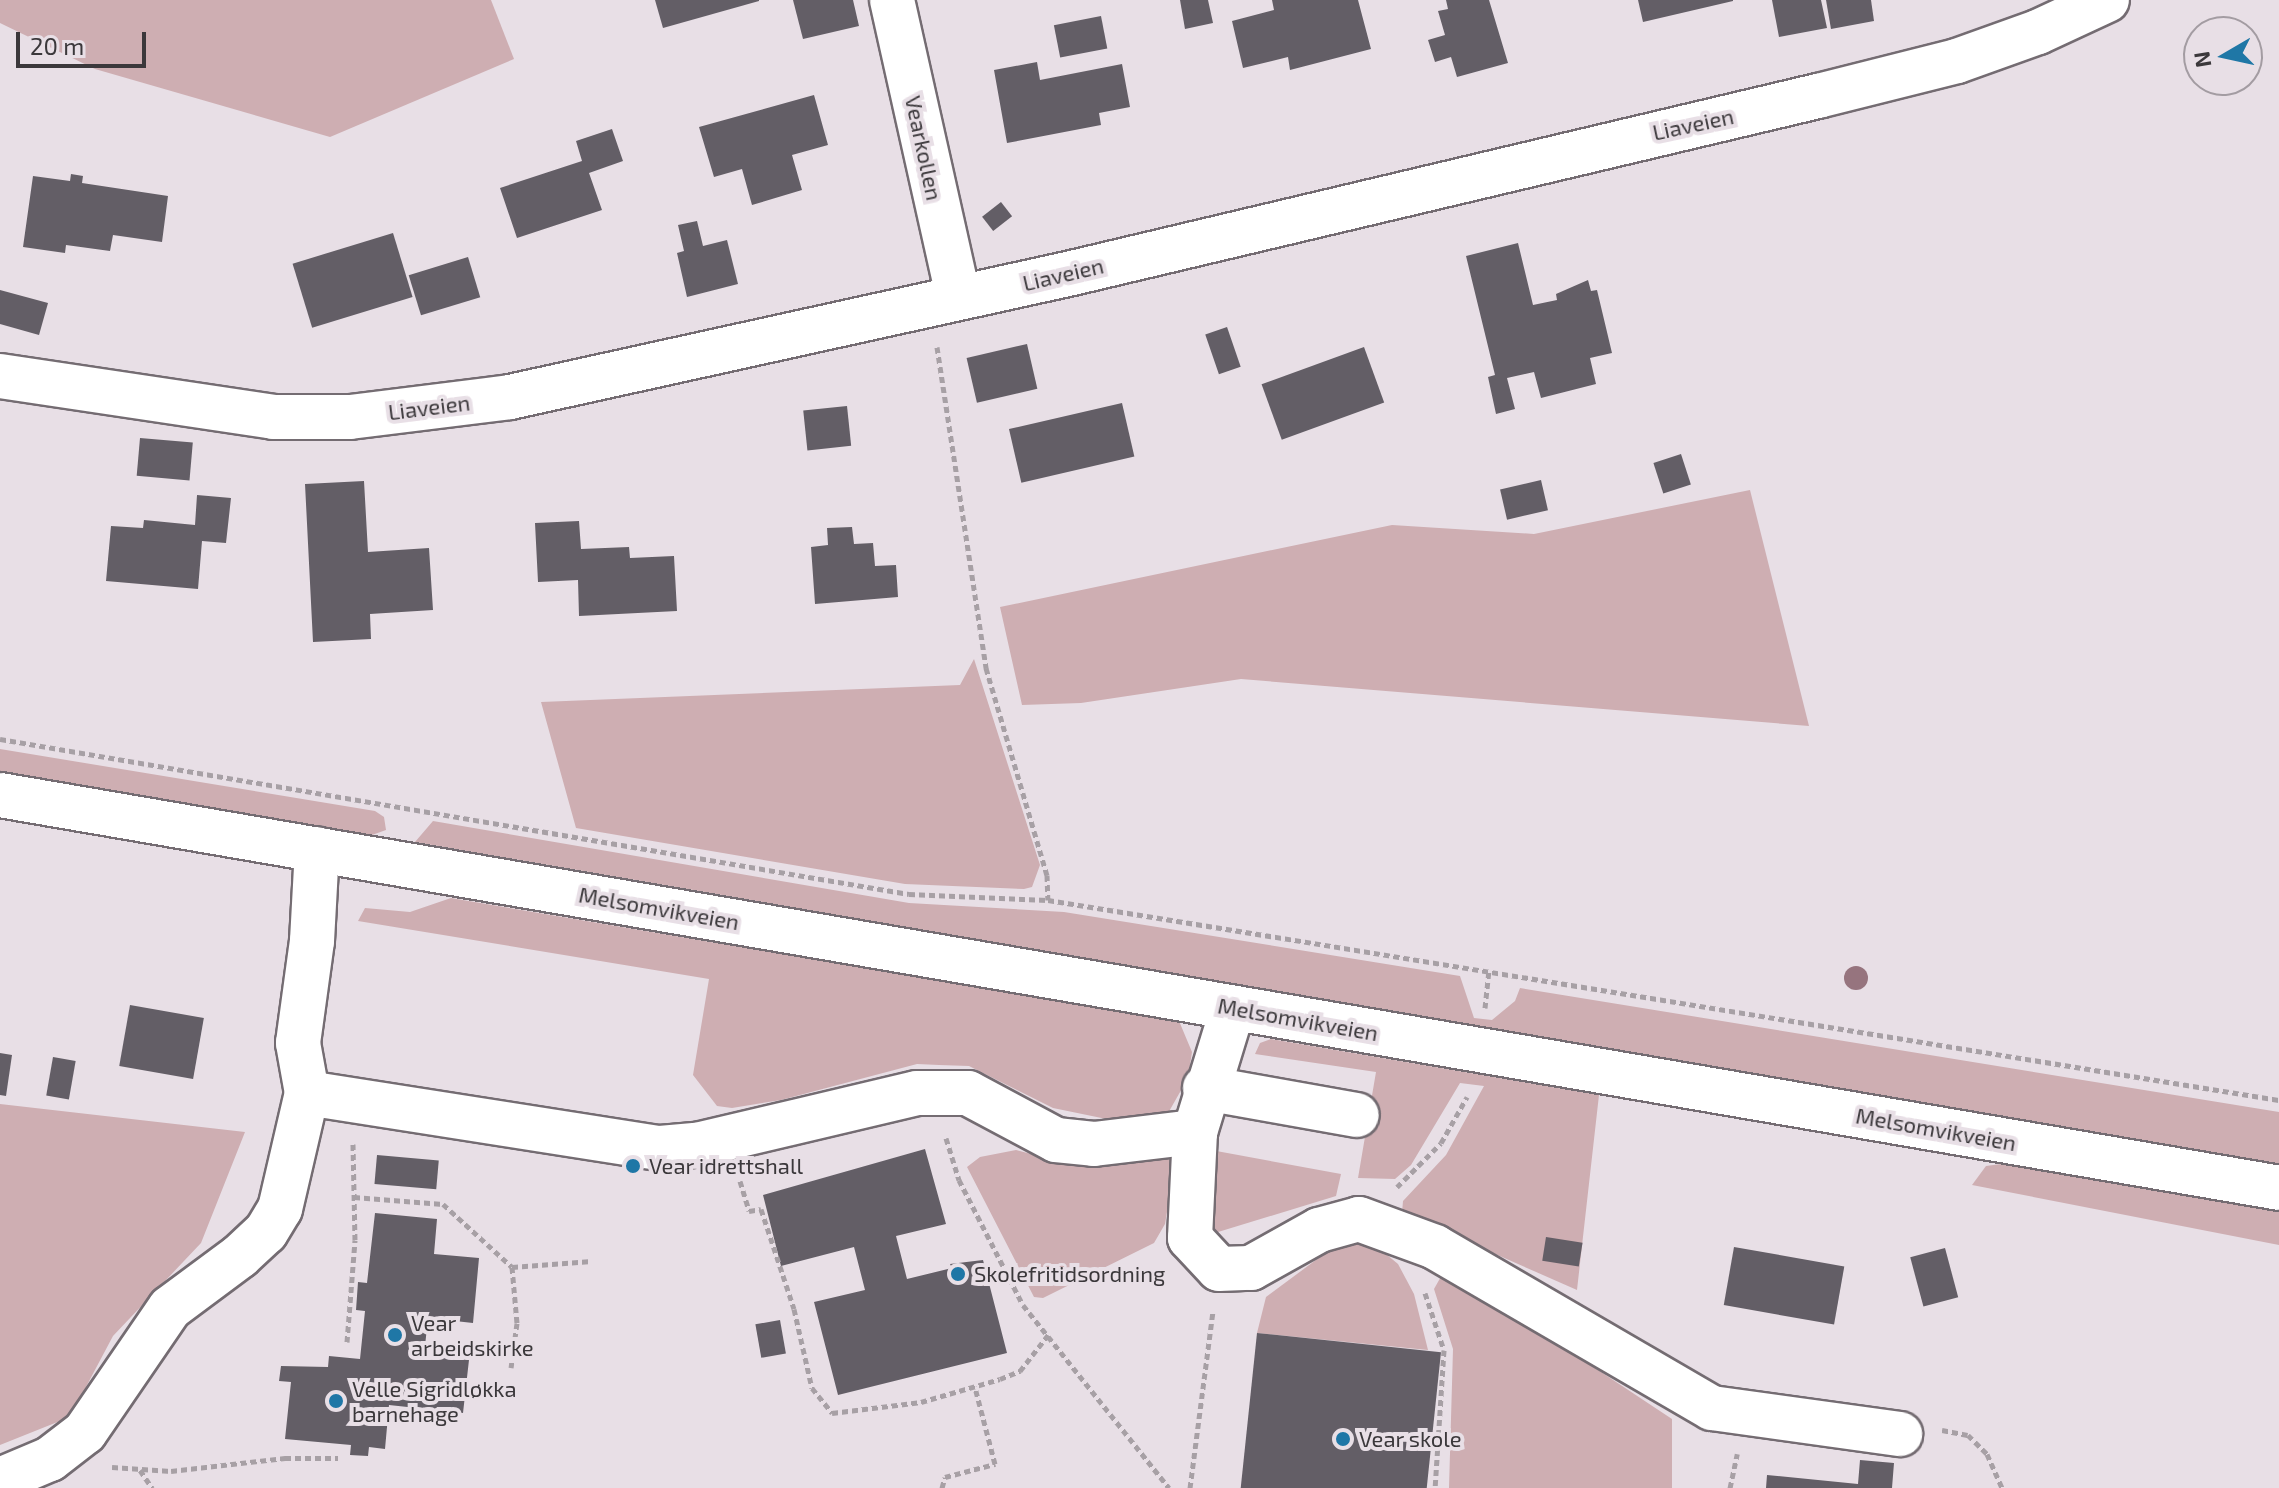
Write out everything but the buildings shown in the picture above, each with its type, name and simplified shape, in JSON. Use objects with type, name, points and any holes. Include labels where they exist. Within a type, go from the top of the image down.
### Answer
[{"type":"street","name":"Vearkollen","points":[[892,0],[944,299]]},
{"type":"street","name":"Liaveien","points":[[0,376],[240,414],[350,417],[521,395],[1927,69],[2038,32],[2107,0]]},
{"type":"street","name":"Melsomvikveien","points":[[0,795],[2279,1188]]},
{"type":"street","points":[[0,1480],[45,1461],[85,1432],[170,1308],[266,1232],[291,1176],[307,1093],[298,1043],[312,941],[317,849]]},
{"type":"street","points":[[1233,1008],[1205,1088],[1195,1132],[1190,1238],[1219,1269],[1240,1272],[1319,1230],[1359,1219],[1435,1247],[1712,1408],[1900,1434]]},
{"type":"street","points":[[1205,1088],[1357,1115]]},
{"type":"street","points":[[307,1093],[660,1148],[697,1145],[917,1093],[968,1093],[1056,1140],[1094,1144],[1195,1132]]},
{"type":"path","points":[[944,299],[986,668],[1047,875],[1048,900]]},
{"type":"path","points":[[0,739],[909,894],[1048,900],[2279,1100]]},
{"type":"path","points":[[1485,1008],[1489,970]]},
{"type":"path","points":[[1359,1219],[1420,1167],[1467,1097]]},
{"type":"path","points":[[944,1126],[959,1180],[1023,1305],[1169,1488]]},
{"type":"path","points":[[347,1342],[354,1197],[353,1139]]},
{"type":"path","points":[[738,1174],[749,1211],[761,1209],[794,1309],[812,1388],[824,1408],[853,1414],[975,1387],[1020,1371],[1048,1335]]},
{"type":"path","points":[[354,1197],[443,1204],[512,1267],[517,1323],[511,1368]]},
{"type":"path","points":[[1410,1238],[1444,1350],[1435,1488]]},
{"type":"path","points":[[512,1267],[592,1261]]},
{"type":"path","points":[[1190,1488],[1219,1269]]},
{"type":"path","points":[[942,1488],[945,1477],[995,1464],[975,1387]]},
{"type":"path","points":[[1900,1434],[1945,1430],[1968,1435],[1987,1454],[2002,1488]]},
{"type":"path","points":[[45,1461],[171,1471],[285,1458],[338,1458]]},
{"type":"path","points":[[139,1469],[152,1488]]},
{"type":"shaded area","points":[[0,0],[491,0],[514,59],[330,137],[95,69],[0,23]]},
{"type":"shaded area","points":[[1750,490],[1809,726],[1241,679],[1081,703],[1022,705],[1000,607],[1392,525],[1534,534]]},
{"type":"shaded area","points":[[974,659],[1040,865],[1032,887],[1024,889],[905,884],[576,828],[541,702],[960,685]]},
{"type":"shaded area","points":[[0,749],[375,811],[384,817],[386,830],[372,835],[0,771]]},
{"type":"shaded area","points":[[433,821],[909,903],[1064,912],[1460,976],[1474,1018],[1492,1020],[1515,1001],[1520,988],[2279,1112],[2279,1164],[415,842]]},
{"type":"shaded area","points":[[451,898],[1179,1021],[1192,1052],[1188,1078],[1167,1115],[1121,1122],[1053,1108],[969,1066],[917,1064],[781,1100],[732,1108],[717,1106],[693,1075],[709,979],[358,921],[365,908],[410,912]]},
{"type":"shaded area","points":[[1271,1039],[1599,1095],[1577,1290],[1402,1213],[1403,1201],[1446,1155],[1484,1086],[1460,1083],[1411,1165],[1395,1179],[1358,1178],[1376,1072],[1255,1054],[1260,1043]]},
{"type":"shaded area","points":[[0,1104],[245,1132],[201,1243],[113,1336],[70,1417],[0,1445]]},
{"type":"shaded area","points":[[1016,1150],[1065,1163],[1165,1154],[1176,1158],[1165,1224],[1154,1243],[1043,1298],[1034,1297],[967,1167],[980,1157]]},
{"type":"shaded area","points":[[1211,1150],[1341,1174],[1336,1196],[1205,1236]]},
{"type":"shaded area","points":[[2001,1164],[2279,1212],[2279,1245],[1972,1185],[1986,1166]]},
{"type":"shaded area","points":[[1348,1243],[1375,1245],[1398,1264],[1414,1294],[1428,1350],[1257,1333],[1266,1297],[1328,1251]]},
{"type":"shaded area","points":[[1450,1272],[1672,1419],[1672,1488],[1449,1488],[1453,1349],[1434,1289],[1443,1273]]},
{"type":"place","name":"Vear idrettshall","points":[[633,1166]]},
{"type":"place","name":"Skolefritidsordning","points":[[958,1274]]},
{"type":"place","name":"Vear arbeidskirke","points":[[395,1335]]},
{"type":"place","name":"Velle Sigridløkka barnehage","points":[[336,1401]]},
{"type":"place","name":"Vear skole","points":[[1343,1439]]}]
